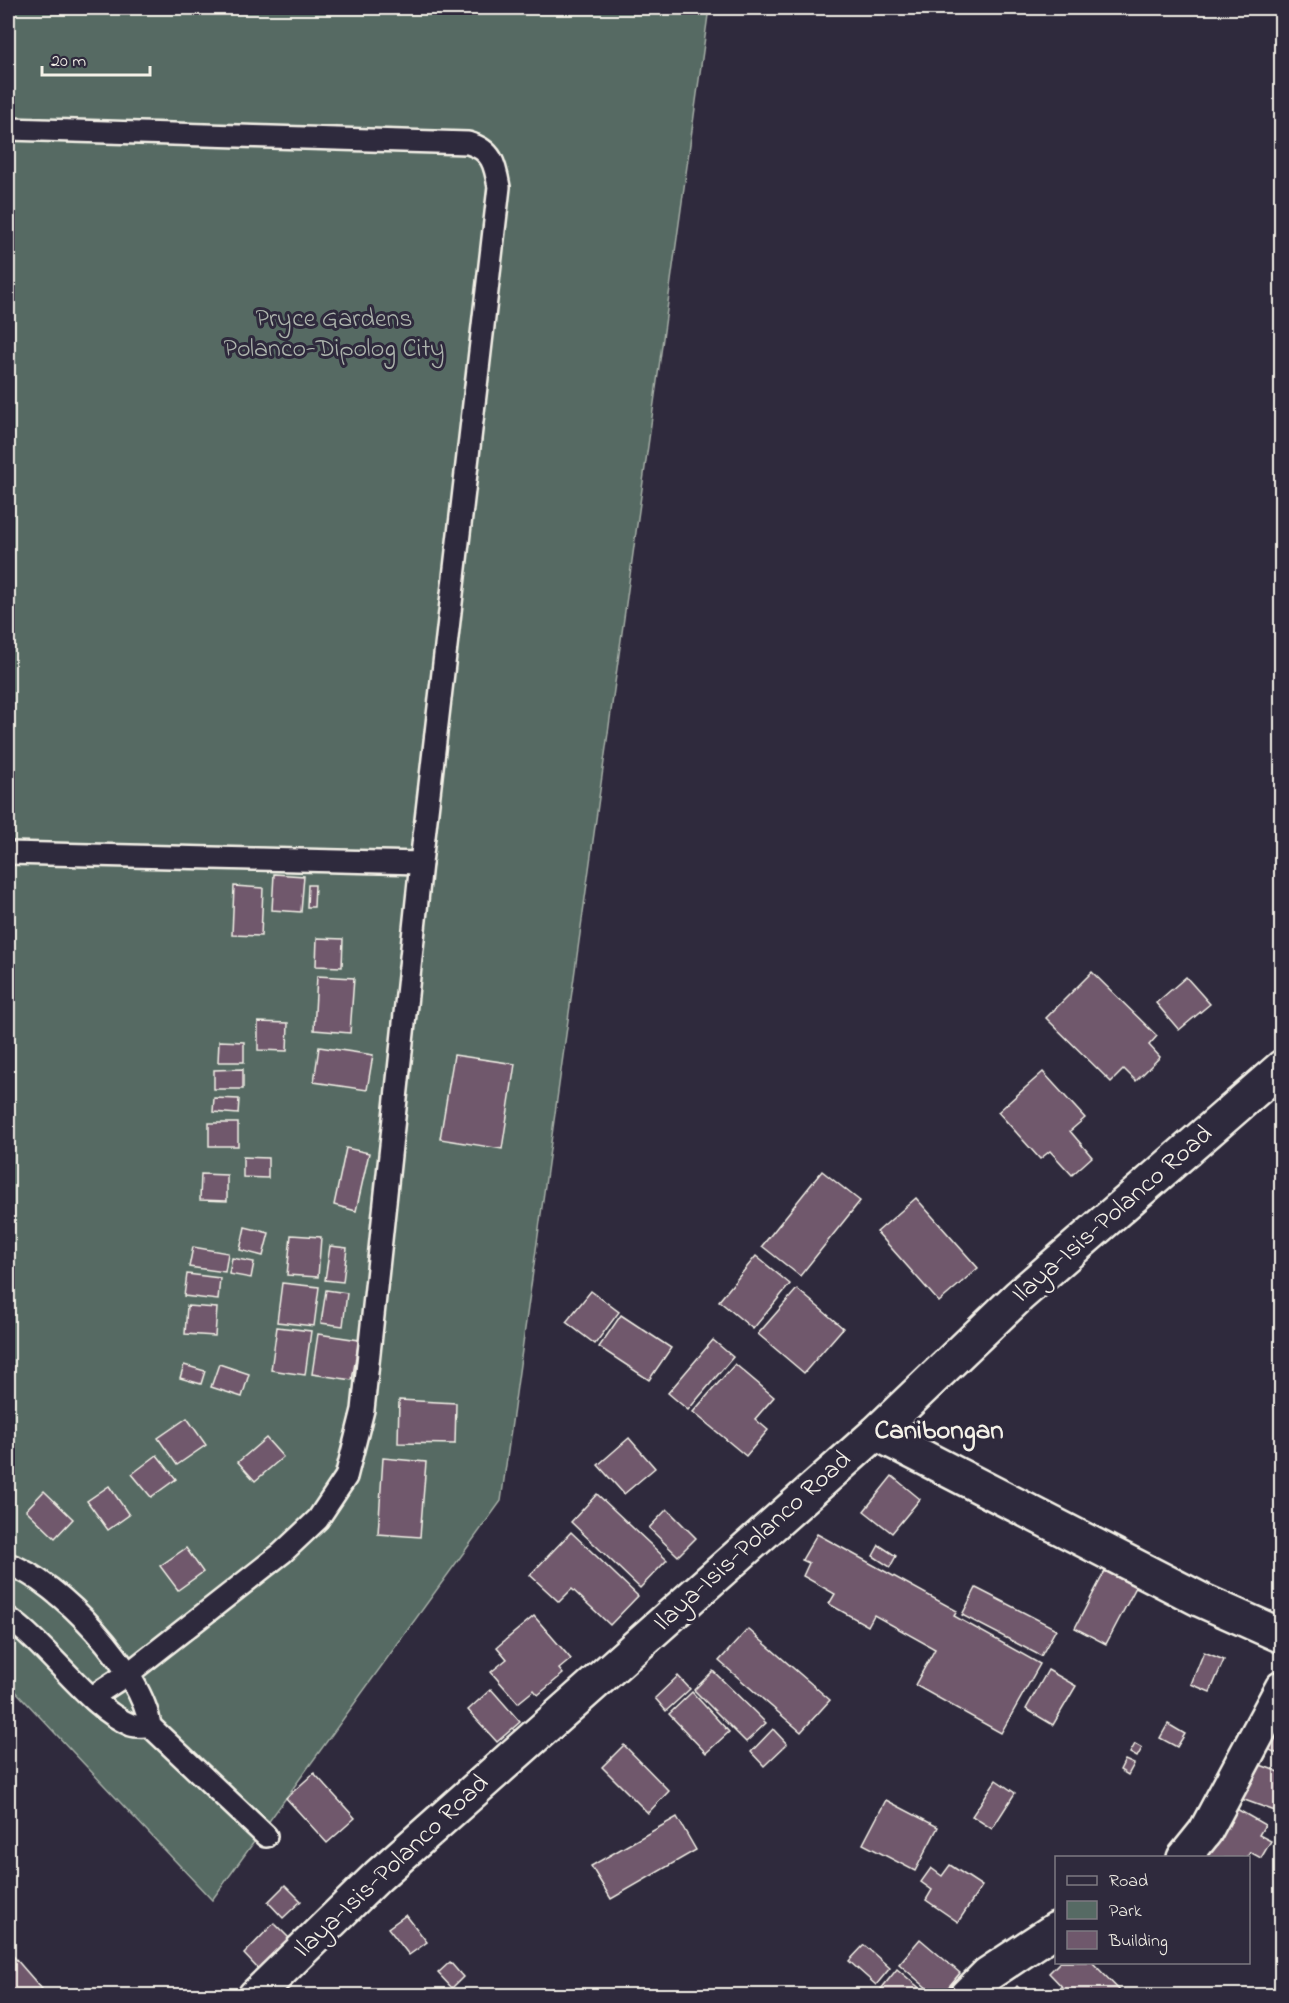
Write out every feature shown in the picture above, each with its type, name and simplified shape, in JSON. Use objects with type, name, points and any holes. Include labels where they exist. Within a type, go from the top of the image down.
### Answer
[{"type":"main road","name":"Ilaya-Isis-Polanco Road","points":[[255,1995],[378,1876],[876,1432],[1019,1296],[1281,1067]]},
{"type":"main road","points":[[876,1432],[1201,1600],[1281,1636]]},
{"type":"main road","points":[[1185,1856],[1205,1832],[1281,1688]]},
{"type":"main road","points":[[966,1995],[988,1974],[1055,1930]]},
{"type":"lane","points":[[8,129],[468,143],[482,147],[495,165],[499,187],[421,863],[363,1410],[346,1476],[318,1519],[282,1553],[129,1673],[92,1697]]},
{"type":"lane","points":[[8,853],[421,863]]},
{"type":"lane","points":[[8,1564],[32,1576],[95,1631],[129,1673],[140,1691],[150,1726],[266,1836]]},
{"type":"lane","points":[[8,1617],[41,1644],[92,1697],[132,1725],[150,1726]]},
{"type":"green space","name":"Pryce Gardens Polanco-Dipolog City","points":[[8,8],[709,8],[501,1501],[212,1900],[8,1683]]},
{"type":"building","points":[[274,874],[304,876],[301,912],[272,910]]},
{"type":"building","points":[[308,885],[315,885],[314,907],[307,907]]},
{"type":"building","points":[[234,886],[263,888],[261,936],[232,935]]},
{"type":"building","points":[[317,938],[343,939],[342,967],[316,966]]},
{"type":"building","points":[[1092,972],[1157,1036],[1149,1045],[1160,1057],[1136,1081],[1124,1069],[1111,1082],[1046,1018]]},
{"type":"building","points":[[317,976],[354,978],[350,1033],[314,1030]]},
{"type":"building","points":[[1186,977],[1210,1004],[1179,1030],[1156,1003]]},
{"type":"building","points":[[258,1022],[288,1023],[287,1051],[258,1050]]},
{"type":"building","points":[[219,1041],[244,1042],[244,1062],[218,1062]]},
{"type":"building","points":[[319,1047],[373,1055],[367,1090],[314,1082]]},
{"type":"building","points":[[454,1055],[515,1064],[502,1149],[440,1139]]},
{"type":"building","points":[[243,1069],[243,1089],[214,1089],[214,1070]]},
{"type":"building","points":[[1043,1072],[1085,1118],[1070,1131],[1092,1157],[1072,1175],[1050,1151],[1040,1159],[998,1112]]},
{"type":"building","points":[[214,1098],[239,1099],[238,1114],[213,1112]]},
{"type":"building","points":[[209,1123],[238,1123],[238,1146],[209,1146]]},
{"type":"building","points":[[346,1148],[369,1153],[356,1211],[334,1205]]},
{"type":"building","points":[[243,1157],[268,1158],[268,1178],[243,1177]]},
{"type":"building","points":[[822,1171],[860,1201],[800,1276],[762,1246]]},
{"type":"building","points":[[201,1174],[227,1175],[227,1201],[200,1200]]},
{"type":"building","points":[[916,1198],[978,1268],[939,1302],[877,1232]]},
{"type":"building","points":[[245,1227],[269,1233],[263,1256],[240,1250]]},
{"type":"building","points":[[291,1235],[321,1237],[318,1277],[287,1275]]},
{"type":"building","points":[[330,1246],[347,1248],[343,1282],[325,1280]]},
{"type":"building","points":[[193,1247],[228,1253],[225,1272],[189,1267]]},
{"type":"building","points":[[756,1256],[790,1284],[753,1329],[719,1301]]},
{"type":"building","points":[[232,1258],[254,1262],[251,1278],[229,1274]]},
{"type":"building","points":[[187,1274],[220,1278],[218,1300],[184,1296]]},
{"type":"building","points":[[282,1283],[319,1287],[314,1326],[277,1322]]},
{"type":"building","points":[[797,1289],[843,1328],[804,1373],[758,1334]]},
{"type":"building","points":[[326,1290],[347,1293],[343,1326],[321,1323]]},
{"type":"building","points":[[591,1291],[619,1312],[595,1344],[566,1322]]},
{"type":"building","points":[[187,1306],[217,1308],[215,1336],[185,1334]]},
{"type":"building","points":[[621,1315],[671,1348],[649,1380],[599,1347]]},
{"type":"building","points":[[277,1327],[311,1331],[305,1375],[271,1370]]},
{"type":"building","points":[[318,1334],[359,1340],[352,1380],[312,1374]]},
{"type":"building","points":[[713,1340],[733,1357],[688,1410],[668,1393]]},
{"type":"building","points":[[219,1364],[249,1374],[242,1397],[211,1387]]},
{"type":"building","points":[[735,1364],[774,1397],[755,1419],[768,1430],[746,1456],[693,1412]]},
{"type":"building","points":[[184,1365],[205,1371],[201,1384],[180,1378]]},
{"type":"building","points":[[399,1400],[456,1403],[455,1444],[398,1443]]},
{"type":"building","points":[[187,1418],[206,1445],[177,1465],[158,1438]]},
{"type":"building","points":[[266,1438],[283,1457],[255,1481],[238,1462]]},
{"type":"building","points":[[629,1438],[655,1468],[624,1494],[598,1465]]},
{"type":"building","points":[[157,1455],[176,1479],[151,1497],[132,1474]]},
{"type":"building","points":[[383,1458],[426,1462],[420,1537],[378,1534]]},
{"type":"building","points":[[892,1476],[920,1499],[892,1533],[864,1511]]},
{"type":"building","points":[[109,1486],[129,1515],[108,1530],[87,1501]]},
{"type":"building","points":[[44,1491],[73,1519],[55,1538],[26,1510]]},
{"type":"building","points":[[597,1494],[667,1560],[640,1588],[571,1522]]},
{"type":"building","points":[[667,1509],[696,1538],[678,1556],[649,1528]]},
{"type":"building","points":[[571,1532],[638,1596],[610,1625],[572,1589],[559,1602],[530,1575]]},
{"type":"building","points":[[817,1534],[957,1611],[954,1616],[1040,1664],[1001,1733],[915,1685],[935,1649],[874,1615],[868,1626],[829,1604],[835,1594],[803,1576],[809,1563],[802,1560]]},
{"type":"building","points":[[879,1545],[896,1556],[890,1567],[873,1556]]},
{"type":"building","points":[[186,1548],[203,1572],[178,1590],[160,1566]]},
{"type":"building","points":[[1105,1571],[1136,1587],[1106,1644],[1075,1628]]},
{"type":"building","points":[[976,1588],[1056,1629],[1041,1656],[962,1615]]},
{"type":"building","points":[[534,1616],[571,1659],[559,1669],[563,1674],[538,1695],[534,1690],[518,1703],[491,1672],[507,1659],[497,1647]]},
{"type":"building","points":[[748,1629],[830,1700],[801,1732],[719,1661]]},
{"type":"building","points":[[1204,1652],[1224,1660],[1210,1692],[1191,1684]]},
{"type":"building","points":[[1048,1670],[1076,1686],[1053,1725],[1026,1709]]},
{"type":"building","points":[[713,1671],[766,1723],[746,1742],[694,1690]]},
{"type":"building","points":[[678,1676],[690,1689],[666,1711],[655,1698]]},
{"type":"building","points":[[491,1689],[520,1722],[497,1742],[468,1710]]},
{"type":"building","points":[[692,1692],[729,1732],[706,1753],[669,1714]]},
{"type":"building","points":[[1282,1708],[1282,1756],[1262,1746]]},
{"type":"building","points":[[1168,1724],[1185,1734],[1177,1747],[1160,1738]]},
{"type":"building","points":[[773,1729],[787,1744],[764,1766],[751,1752]]},
{"type":"building","points":[[1135,1744],[1142,1748],[1137,1757],[1130,1753]]},
{"type":"building","points":[[624,1745],[669,1791],[648,1813],[602,1767]]},
{"type":"building","points":[[1125,1760],[1134,1764],[1128,1775],[1120,1770]]},
{"type":"building","points":[[1252,1762],[1282,1773],[1282,1794],[1275,1811],[1239,1798]]},
{"type":"building","points":[[314,1773],[355,1818],[327,1843],[286,1798]]},
{"type":"building","points":[[996,1780],[1015,1793],[992,1829],[972,1816]]},
{"type":"building","points":[[886,1800],[938,1827],[915,1871],[863,1844]]},
{"type":"building","points":[[1235,1808],[1265,1825],[1259,1835],[1271,1841],[1261,1858],[1250,1852],[1248,1856],[1209,1856]]},
{"type":"building","points":[[677,1817],[696,1850],[611,1899],[591,1866]]},
{"type":"building","points":[[950,1865],[982,1886],[958,1922],[926,1900],[932,1890],[921,1882],[931,1868],[942,1876]]},
{"type":"building","points":[[285,1885],[301,1901],[283,1918],[268,1902]]},
{"type":"building","points":[[406,1915],[427,1942],[409,1955],[388,1928]]},
{"type":"building","points":[[274,1923],[291,1940],[260,1971],[244,1954]]},
{"type":"building","points":[[920,1939],[960,1973],[941,1996],[936,1996],[899,1964]]},
{"type":"building","points":[[864,1945],[890,1968],[876,1985],[849,1961]]},
{"type":"building","points":[[8,1950],[42,1989],[34,1996],[8,1996]]},
{"type":"building","points":[[450,1962],[463,1977],[452,1988],[438,1973]]},
{"type":"building","points":[[1058,1964],[1094,1964],[1125,1996],[1071,1996],[1049,1973]]},
{"type":"building","points":[[897,1969],[929,1996],[889,1996],[881,1989]]},
{"type":"building","points":[[1017,1986],[1027,1996],[1009,1996]]},
{"type":"district","name":"Canibongan","points":[[939,1431]]}]
